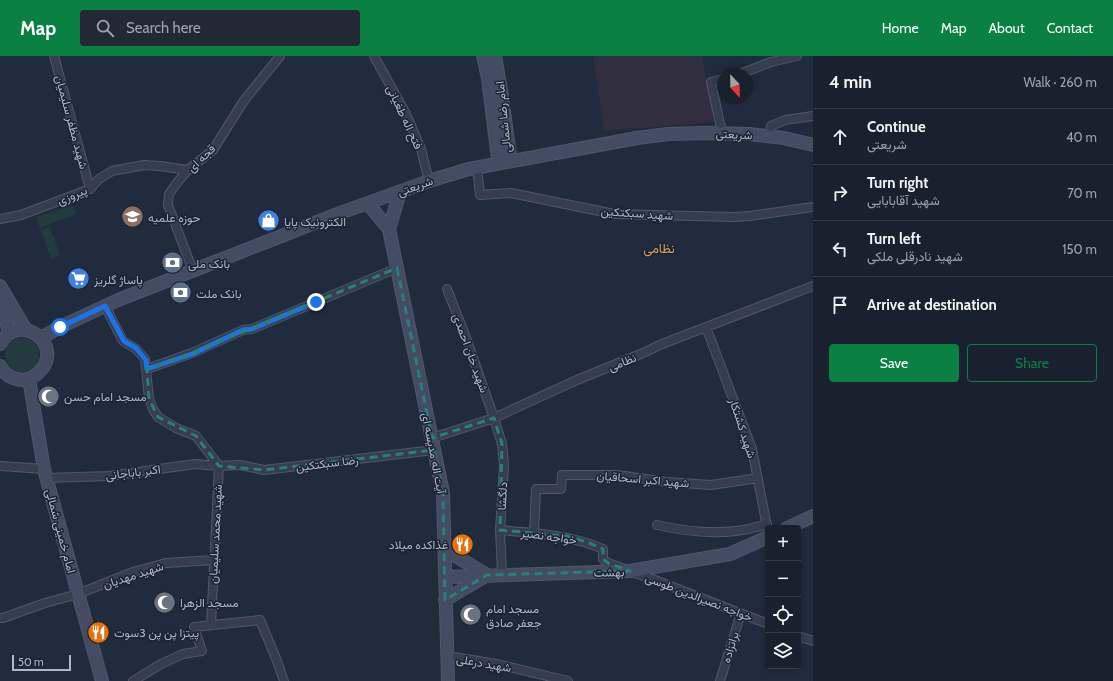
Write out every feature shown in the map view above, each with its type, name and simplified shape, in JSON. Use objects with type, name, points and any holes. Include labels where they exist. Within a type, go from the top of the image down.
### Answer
[{"type":"main road","name":"امام رضا شمالی","points":[[483,56],[488,78],[498,159],[506,162],[510,156],[502,90],[495,56]]},
{"type":"main road","name":"شریعتی","points":[[41,338],[105,306],[340,213],[429,181],[477,168],[668,134],[749,134],[784,138],[813,145]]},
{"type":"main road","points":[[389,228],[400,192]]},
{"type":"main road","points":[[368,204],[389,228]]},
{"type":"main road","name":"آیت اله مدیسه ای","points":[[389,228],[443,493],[448,681]]},
{"type":"main road","points":[[0,286],[26,330]]},
{"type":"main road","points":[[0,294],[9,333]]},
{"type":"main road","points":[[0,344],[9,333],[26,330],[34,332],[41,338],[47,353],[46,362],[43,369],[29,379],[21,380],[7,375],[0,366]]},
{"type":"main road","name":"امام خمینی شمالی","points":[[29,379],[45,473],[102,681]]},
{"type":"main road","points":[[794,525],[813,516]]},
{"type":"main road","name":"بهشت","points":[[445,577],[630,571],[730,554],[765,538]]},
{"type":"main road","points":[[444,549],[487,575],[445,600]]},
{"type":"street","name":"شهید مظفر سلیمیان","points":[[54,56],[90,189]]},
{"type":"street","name":"قجه ای","points":[[193,271],[168,205],[169,194],[188,170],[213,150],[243,102],[280,56]]},
{"type":"street","name":"فتح اله طغیانی","points":[[374,56],[406,114],[421,148],[429,181]]},
{"type":"street","points":[[753,69],[771,62],[797,56]]},
{"type":"street","points":[[717,80],[711,82],[722,133]]},
{"type":"street","points":[[770,136],[771,126],[785,120],[813,116]]},
{"type":"street","name":"پیروزی","points":[[0,219],[21,215],[90,189],[105,174],[118,170],[144,165],[188,170]]},
{"type":"street","name":"شهید سبکتکین","points":[[477,168],[480,194],[511,194],[607,213],[640,216],[732,217],[775,213],[813,207]]},
{"type":"street","points":[[147,369],[192,354],[243,330],[252,329],[397,268]]},
{"type":"street","name":"نظامی","points":[[433,444],[578,380],[706,327],[813,286]]},
{"type":"street","name":"شهید خان احمدی","points":[[447,289],[494,418]]},
{"type":"street","points":[[105,306],[124,341],[136,348],[146,360],[149,399],[153,409],[158,416],[176,428],[196,436],[219,466]]},
{"type":"street","name":"شهید کشتکار","points":[[706,327],[752,449],[766,525]]},
{"type":"street","name":"دلگشا","points":[[494,418],[502,444],[504,465],[500,530],[502,574]]},
{"type":"street","name":"رضا سبکتکین","points":[[219,466],[240,465],[264,470],[433,444]]},
{"type":"street","name":"اکبر باباجانی","points":[[0,466],[45,473],[109,476],[195,464],[219,466]]},
{"type":"street","name":"شهید محمد سلیمیان","points":[[211,625],[219,466]]},
{"type":"street","name":"شهید اکبر اسحاقیان","points":[[534,533],[536,489],[561,489],[562,475],[617,475],[667,482],[711,485],[758,478]]},
{"type":"street","points":[[657,525],[675,529],[714,532],[765,528]]},
{"type":"street","name":"خواجه نصیر","points":[[500,530],[566,536],[587,542],[603,549],[603,559],[608,563],[630,571]]},
{"type":"street","name":"شهید مهدیان","points":[[0,618],[78,594],[133,572],[166,563],[214,560]]},
{"type":"street","name":"خواجه نصیرالدین طوسی","points":[[630,571],[765,623]]},
{"type":"street","name":"براتزاده","points":[[720,681],[741,613]]},
{"type":"street","points":[[133,681],[161,664],[183,654],[202,651],[194,627],[260,620],[284,681]]},
{"type":"street","points":[[801,637],[813,642]]},
{"type":"street","name":"شهید درعلی","points":[[447,656],[498,664],[568,681]]},
{"type":"highlighted area","points":[[397,268],[432,438],[494,418],[502,444],[500,530],[566,536],[587,542],[603,549],[603,559],[608,563],[630,571],[487,575],[445,600],[443,493],[434,450],[264,470],[219,466],[196,436],[158,417],[149,399],[147,369],[192,353]]},
{"type":"shaded area","points":[[593,56],[702,56],[714,122],[604,131]]},
{"type":"green space","points":[[73,206],[77,214],[40,228],[36,217],[65,207]]},
{"type":"green space","points":[[50,227],[60,255],[51,259],[41,230]]},
{"type":"green space","points":[[19,338],[25,338],[29,339],[36,345],[39,355],[38,362],[32,369],[25,372],[19,372],[15,371],[8,365],[5,358],[5,352],[6,348],[12,341]]},
{"type":"place","name":"حوزه علمیه","points":[[132,217]]},
{"type":"place","name":"الکترونیک پایا","points":[[268,221]]},
{"type":"place","name":"بانک ملی","points":[[172,263]]},
{"type":"place","name":"پاساژ گلریز","points":[[79,279]]},
{"type":"place","name":"بانک ملت","points":[[180,293]]},
{"type":"place","name":"مسجد امام حسن","points":[[48,396]]},
{"type":"place","name":"غذاکده میلاد","points":[[463,544]]},
{"type":"place","name":"مسجد الزهرا","points":[[164,602]]},
{"type":"place","name":"مسجد امام جعفر صادق","points":[[471,615]]},
{"type":"place","name":"پیتزا پن پن 3سوت","points":[[98,632]]},
{"type":"district","name":"نظامی","points":[[659,248]]},
{"type":"route","points":[[60,327],[105,306],[124,341],[136,348],[146,360],[147,369],[192,354],[243,330],[252,329],[316,302]]}]
